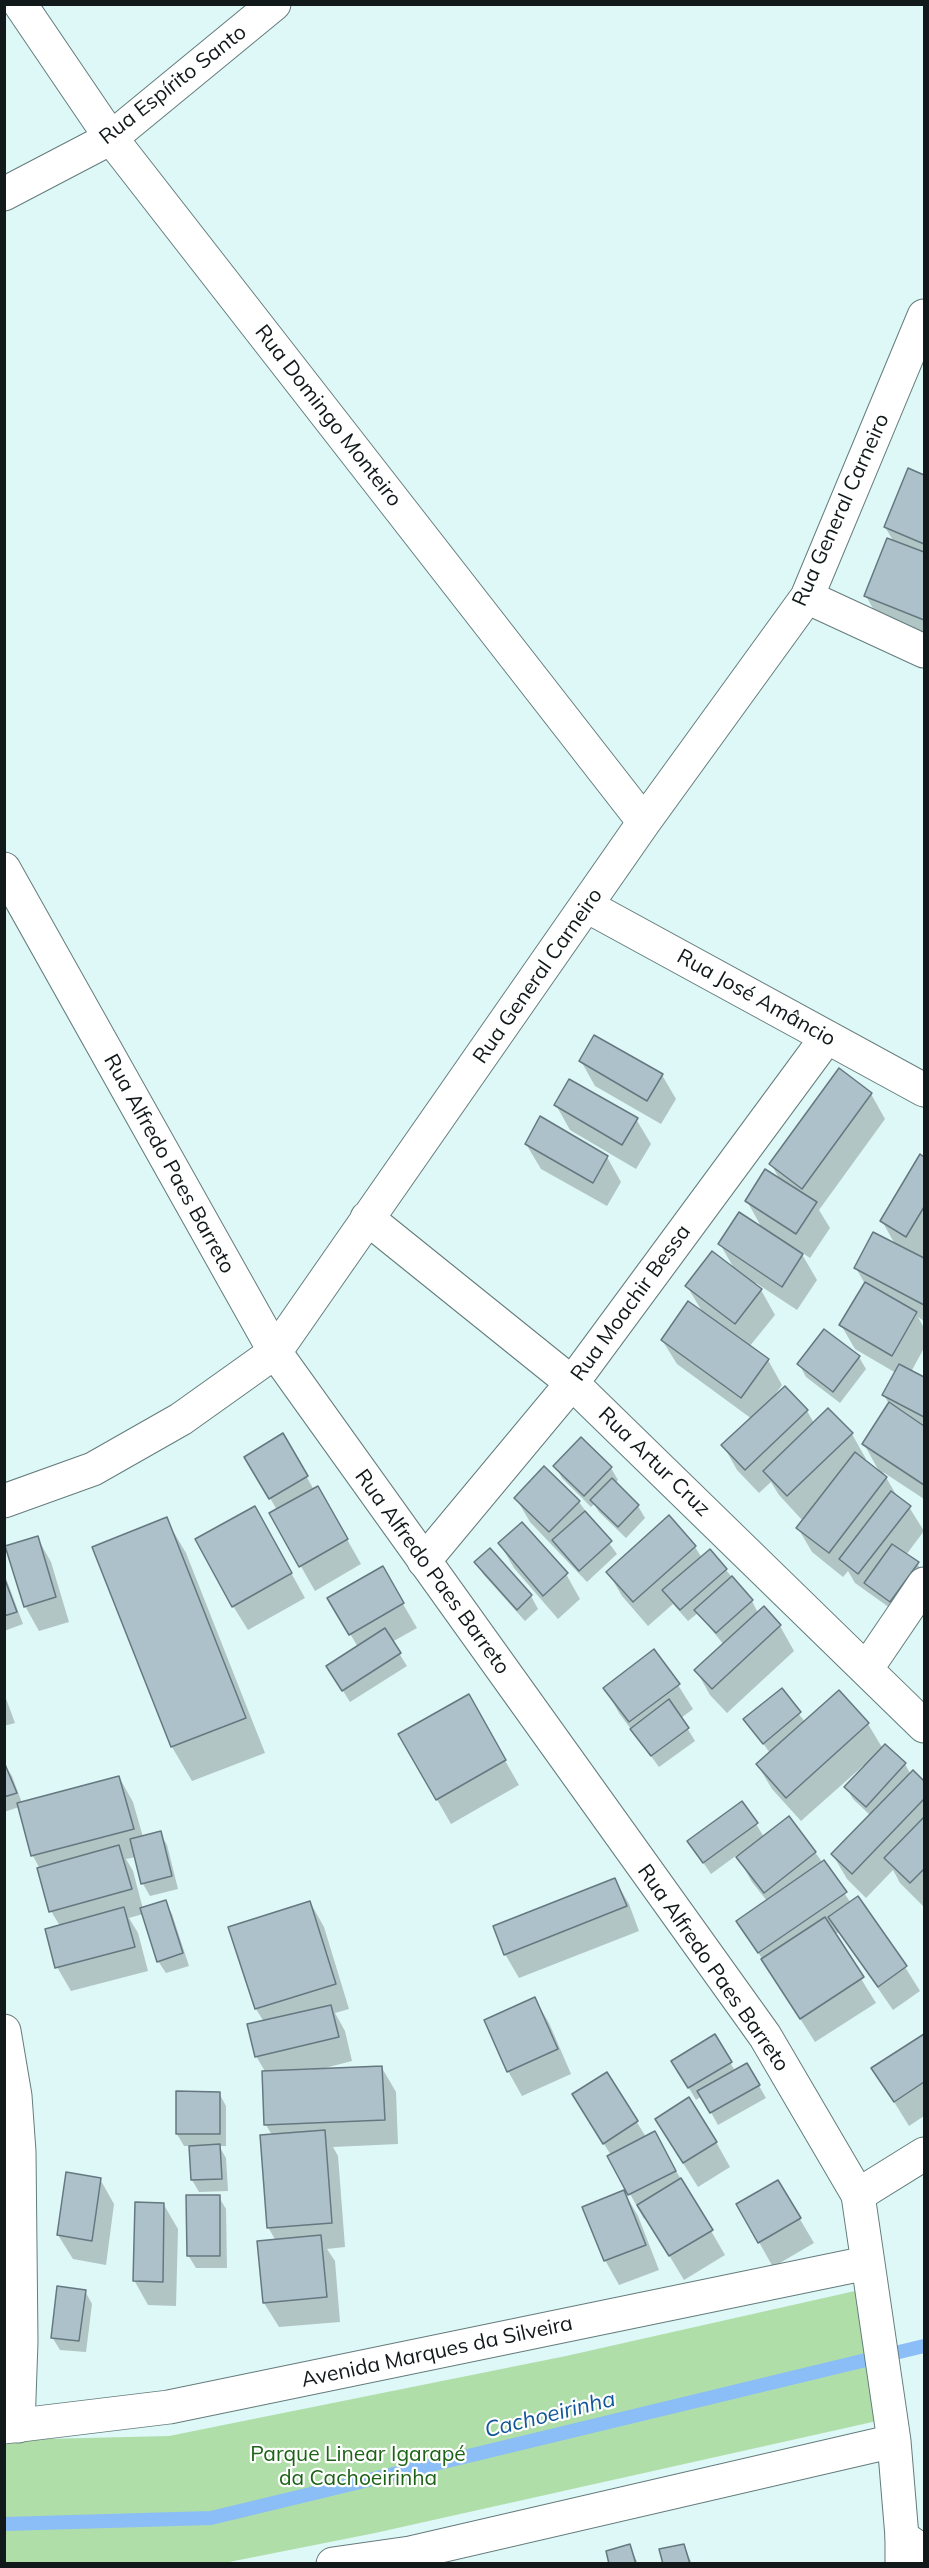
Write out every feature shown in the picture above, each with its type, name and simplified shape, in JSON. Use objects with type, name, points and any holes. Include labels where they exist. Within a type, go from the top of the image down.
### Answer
[{"type":"street","name":"Rua Domingo Monteiro","points":[[20,4],[111,138],[644,822]]},
{"type":"street","name":"Rua Espírito Santo","points":[[4,194],[111,138],[274,4]]},
{"type":"street","name":"Rua General Carneiro","points":[[4,1501],[93,1468],[181,1419],[274,1352],[644,822],[807,597],[924,316]]},
{"type":"street","points":[[807,597],[924,651]]},
{"type":"street","name":"Rua Alfredo Paes Barreto","points":[[4,869],[274,1352],[765,2036],[858,2195],[909,2551]]},
{"type":"street","name":"Rua José Amâncio","points":[[587,906],[924,1090]]},
{"type":"street","name":"Rua Moachir Bessa","points":[[424,1562],[572,1383],[827,1037]]},
{"type":"street","name":"Rua Artur Cruz","points":[[367,1218],[572,1383],[924,1726]]},
{"type":"street","points":[[867,1668],[924,1584]]},
{"type":"street","points":[[4,2031],[15,2096],[19,2152],[11,2426]]},
{"type":"street","points":[[858,2195],[924,2154]]},
{"type":"street","name":"Avenida Marques da Silveira","points":[[11,2426],[170,2407],[869,2275]]},
{"type":"street","points":[[333,2564],[411,2558],[894,2441]]},
{"type":"green space","name":"Parque Linear Igarapé da Cachoeirinha","points":[[855,2291],[877,2421],[375,2533],[219,2564],[5,2563],[4,2440],[169,2436],[566,2356]]},
{"type":"building","points":[[908,468],[924,475],[924,544],[884,527]]},
{"type":"building","points":[[887,538],[924,552],[924,620],[864,596]]},
{"type":"building","points":[[594,1035],[663,1074],[647,1101],[579,1061]]},
{"type":"building","points":[[839,1068],[872,1093],[802,1189],[769,1164]]},
{"type":"building","points":[[569,1079],[638,1118],[622,1145],[554,1105]]},
{"type":"building","points":[[540,1116],[608,1156],[593,1183],[525,1144]]},
{"type":"building","points":[[920,1154],[924,1157],[924,1207],[906,1237],[880,1221]]},
{"type":"building","points":[[765,1169],[817,1202],[796,1234],[745,1201]]},
{"type":"building","points":[[739,1212],[803,1254],[782,1287],[718,1244]]},
{"type":"building","points":[[873,1232],[924,1258],[924,1305],[854,1268]]},
{"type":"building","points":[[712,1251],[762,1289],[735,1324],[685,1286]]},
{"type":"building","points":[[865,1282],[917,1312],[892,1356],[839,1325]]},
{"type":"building","points":[[688,1301],[769,1359],[741,1398],[661,1340]]},
{"type":"building","points":[[824,1329],[860,1356],[833,1392],[797,1364]]},
{"type":"building","points":[[899,1364],[924,1377],[924,1417],[882,1395]]},
{"type":"building","points":[[785,1386],[808,1410],[745,1470],[721,1445]]},
{"type":"building","points":[[889,1402],[924,1426],[924,1485],[862,1444]]},
{"type":"building","points":[[828,1408],[853,1433],[787,1496],[763,1471]]},
{"type":"building","points":[[283,1433],[308,1476],[269,1499],[244,1457]]},
{"type":"building","points":[[581,1437],[612,1467],[584,1496],[553,1466]]},
{"type":"building","points":[[855,1452],[887,1477],[829,1553],[796,1528]]},
{"type":"building","points":[[544,1466],[580,1501],[549,1532],[514,1498]]},
{"type":"building","points":[[612,1478],[639,1505],[618,1527],[590,1500]]},
{"type":"building","points":[[318,1486],[348,1539],[299,1567],[269,1513]]},
{"type":"building","points":[[891,1491],[911,1506],[858,1574],[839,1559]]},
{"type":"building","points":[[255,1506],[292,1573],[232,1607],[195,1539]]},
{"type":"building","points":[[585,1511],[612,1541],[579,1571],[552,1540]]},
{"type":"building","points":[[669,1515],[696,1546],[633,1602],[606,1572]]},
{"type":"building","points":[[167,1517],[246,1718],[171,1747],[92,1547]]},
{"type":"building","points":[[522,1522],[568,1573],[543,1596],[498,1543]]},
{"type":"building","points":[[38,1536],[56,1597],[24,1607],[5,1546]]},
{"type":"building","points":[[892,1544],[919,1562],[890,1602],[864,1583]]},
{"type":"building","points":[[490,1548],[532,1595],[517,1610],[474,1562]]},
{"type":"building","points":[[710,1549],[727,1569],[680,1610],[662,1590]]},
{"type":"building","points":[[383,1566],[404,1603],[349,1635],[327,1598]]},
{"type":"building","points":[[732,1576],[753,1600],[716,1633],[694,1610]]},
{"type":"building","points":[[4,1577],[17,1612],[4,1616]]},
{"type":"building","points":[[764,1606],[781,1625],[712,1689],[694,1670]]},
{"type":"building","points":[[385,1628],[401,1653],[342,1691],[326,1666]]},
{"type":"building","points":[[654,1649],[680,1684],[629,1722],[603,1688]]},
{"type":"building","points":[[782,1688],[801,1712],[763,1744],[743,1719]]},
{"type":"building","points":[[839,1690],[869,1723],[786,1798],[756,1764]]},
{"type":"building","points":[[469,1694],[506,1760],[436,1800],[398,1734]]},
{"type":"building","points":[[669,1699],[689,1728],[651,1756],[630,1729]]},
{"type":"building","points":[[885,1744],[906,1763],[866,1807],[844,1787]]},
{"type":"building","points":[[4,1762],[17,1793],[4,1797]]},
{"type":"building","points":[[913,1770],[924,1781],[924,1799],[852,1874],[831,1854]]},
{"type":"building","points":[[119,1776],[134,1829],[31,1856],[17,1803]]},
{"type":"building","points":[[742,1801],[758,1823],[703,1863],[687,1841]]},
{"type":"building","points":[[789,1816],[816,1852],[764,1893],[736,1857]]},
{"type":"building","points":[[924,1817],[924,1869],[910,1883],[884,1858]]},
{"type":"building","points":[[161,1831],[172,1876],[141,1884],[130,1839]]},
{"type":"building","points":[[119,1845],[132,1889],[49,1912],[37,1868]]},
{"type":"building","points":[[824,1860],[847,1892],[758,1953],[736,1921]]},
{"type":"building","points":[[615,1878],[627,1906],[504,1955],[493,1926]]},
{"type":"building","points":[[858,1896],[907,1966],[878,1987],[828,1917]]},
{"type":"building","points":[[166,1900],[183,1953],[157,1962],[140,1908]]},
{"type":"building","points":[[310,1901],[336,1984],[255,2009],[228,1927]]},
{"type":"building","points":[[124,1907],[135,1947],[55,1968],[45,1929]]},
{"type":"building","points":[[825,1917],[864,1977],[800,2019],[761,1959]]},
{"type":"building","points":[[535,1997],[558,2049],[507,2072],[484,2020]]},
{"type":"building","points":[[331,2005],[339,2037],[255,2057],[247,2024]]},
{"type":"building","points":[[715,2034],[732,2062],[688,2088],[671,2061]]},
{"type":"building","points":[[924,2034],[924,2082],[894,2102],[871,2068]]},
{"type":"building","points":[[747,2063],[760,2085],[710,2113],[697,2091]]},
{"type":"building","points":[[382,2066],[385,2120],[264,2125],[262,2071]]},
{"type":"building","points":[[607,2072],[638,2121],[603,2144],[572,2094]]},
{"type":"building","points":[[176,2091],[220,2092],[220,2134],[176,2134]]},
{"type":"building","points":[[689,2097],[717,2142],[683,2163],[655,2119]]},
{"type":"building","points":[[325,2130],[332,2223],[267,2228],[260,2135]]},
{"type":"building","points":[[655,2131],[676,2171],[628,2195],[607,2156]]},
{"type":"building","points":[[220,2144],[222,2179],[191,2180],[189,2146]]},
{"type":"building","points":[[66,2172],[101,2178],[92,2241],[57,2235]]},
{"type":"building","points":[[681,2178],[713,2230],[669,2256],[637,2205]]},
{"type":"building","points":[[778,2180],[801,2218],[758,2243],[736,2204]]},
{"type":"building","points":[[624,2190],[646,2245],[604,2261],[582,2207]]},
{"type":"building","points":[[186,2195],[220,2195],[220,2256],[187,2256]]},
{"type":"building","points":[[135,2202],[164,2203],[163,2282],[133,2281]]},
{"type":"building","points":[[321,2235],[327,2297],[263,2303],[257,2241]]},
{"type":"building","points":[[57,2286],[86,2290],[79,2341],[51,2338]]},
{"type":"building","points":[[630,2544],[636,2564],[609,2564],[606,2551]]},
{"type":"building","points":[[684,2544],[690,2564],[663,2564],[659,2549]]},
{"type":"waterway","name":"Cachoeirinha","points":[[4,2524],[211,2518],[924,2346]]}]
